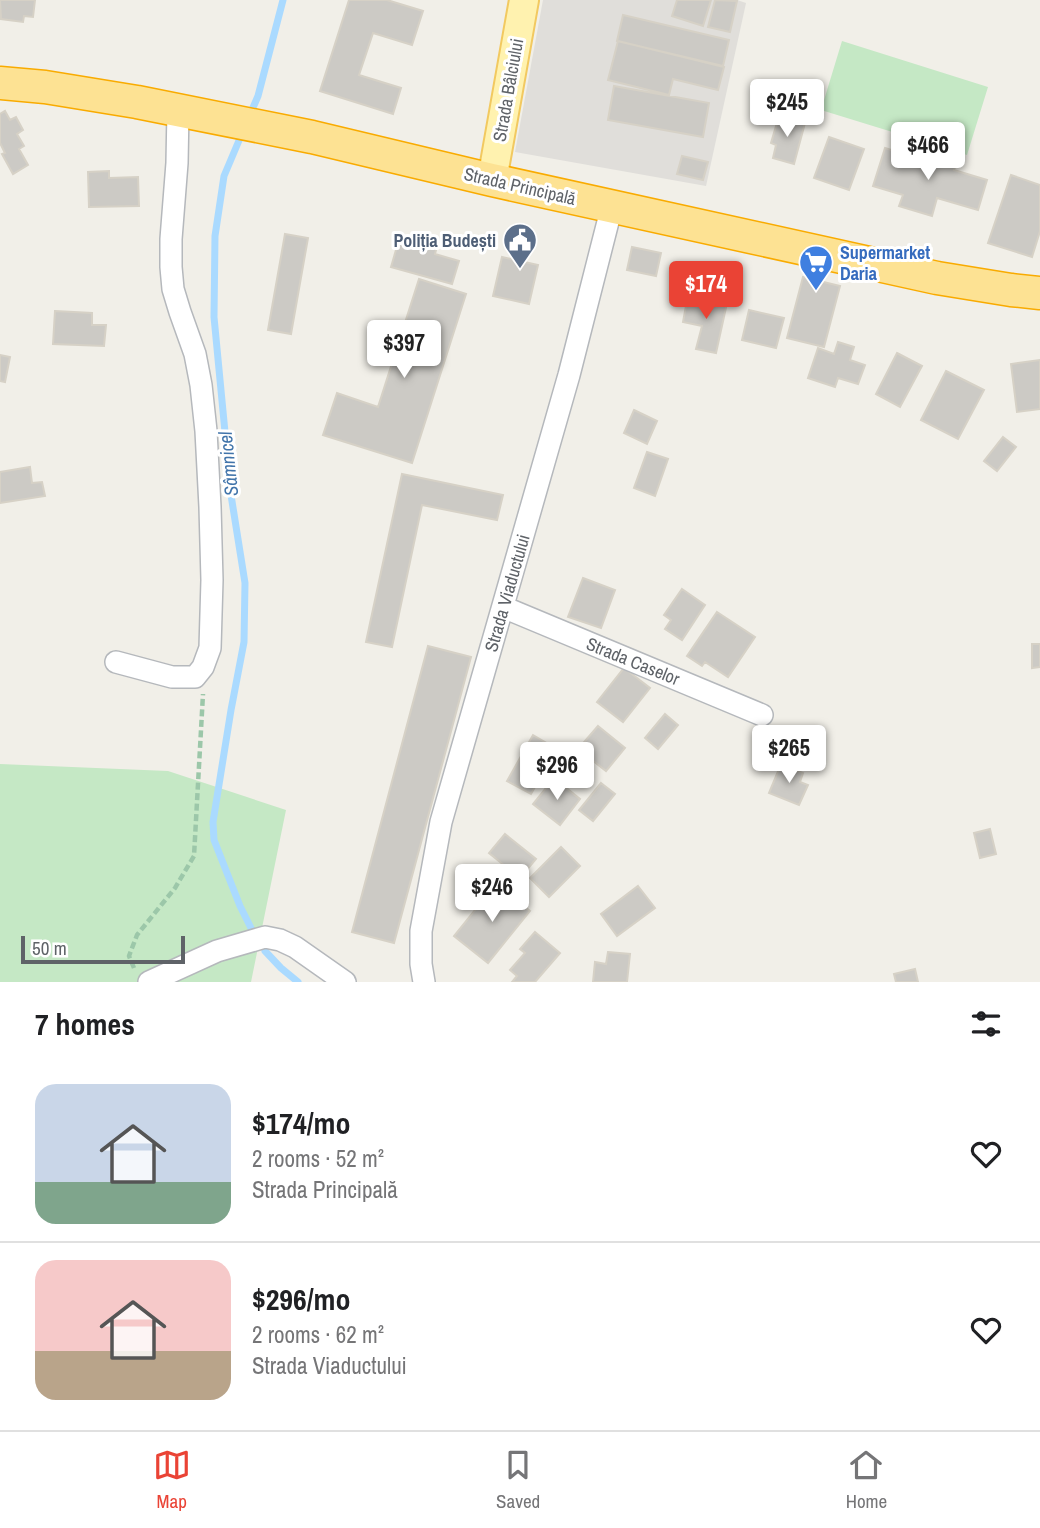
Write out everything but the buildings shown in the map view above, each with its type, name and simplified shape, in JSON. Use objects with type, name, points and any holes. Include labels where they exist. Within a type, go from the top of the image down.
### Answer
[{"type":"highway","name":"Strada Principală","points":[[0,83],[45,87],[178,110],[312,137],[492,180],[937,278],[1040,293]]},
{"type":"main road","name":"Strada Bâlciului","points":[[492,180],[524,0]]},
{"type":"street","points":[[116,662],[172,677],[195,677],[203,667],[209,648],[211,507],[206,431],[195,354],[173,289],[171,267],[178,110]]},
{"type":"street","name":"Strada Viaductului","points":[[424,982],[421,931],[441,822],[569,375],[612,206]]},
{"type":"street","name":"Strada Caselor","points":[[503,607],[762,715]]},
{"type":"street","points":[[143,978],[265,937],[295,947],[345,982]]},
{"type":"path","points":[[143,978],[129,956],[137,935],[175,888],[194,856],[203,697],[209,648]]},
{"type":"shaded area","points":[[543,0],[737,0],[746,3],[706,186],[515,152]]},
{"type":"green space","points":[[842,41],[988,87],[967,155],[821,110]]},
{"type":"green space","points":[[0,764],[168,771],[286,810],[251,982],[0,982]]},
{"type":"waterway","name":"Sâmnicel","points":[[249,117],[258,96],[283,0]]},
{"type":"waterway","name":"Sâmnicel","points":[[243,131],[224,176],[215,236],[214,317],[231,495],[245,583],[244,642],[213,822],[214,840],[251,928]]},
{"type":"waterway","name":"Sâmnicel","points":[[265,951],[298,982]]},
{"type":"place","name":"Poliția Budești","points":[[520,270]]},
{"type":"place","name":"Supermarket Daria","points":[[816,292]]}]
